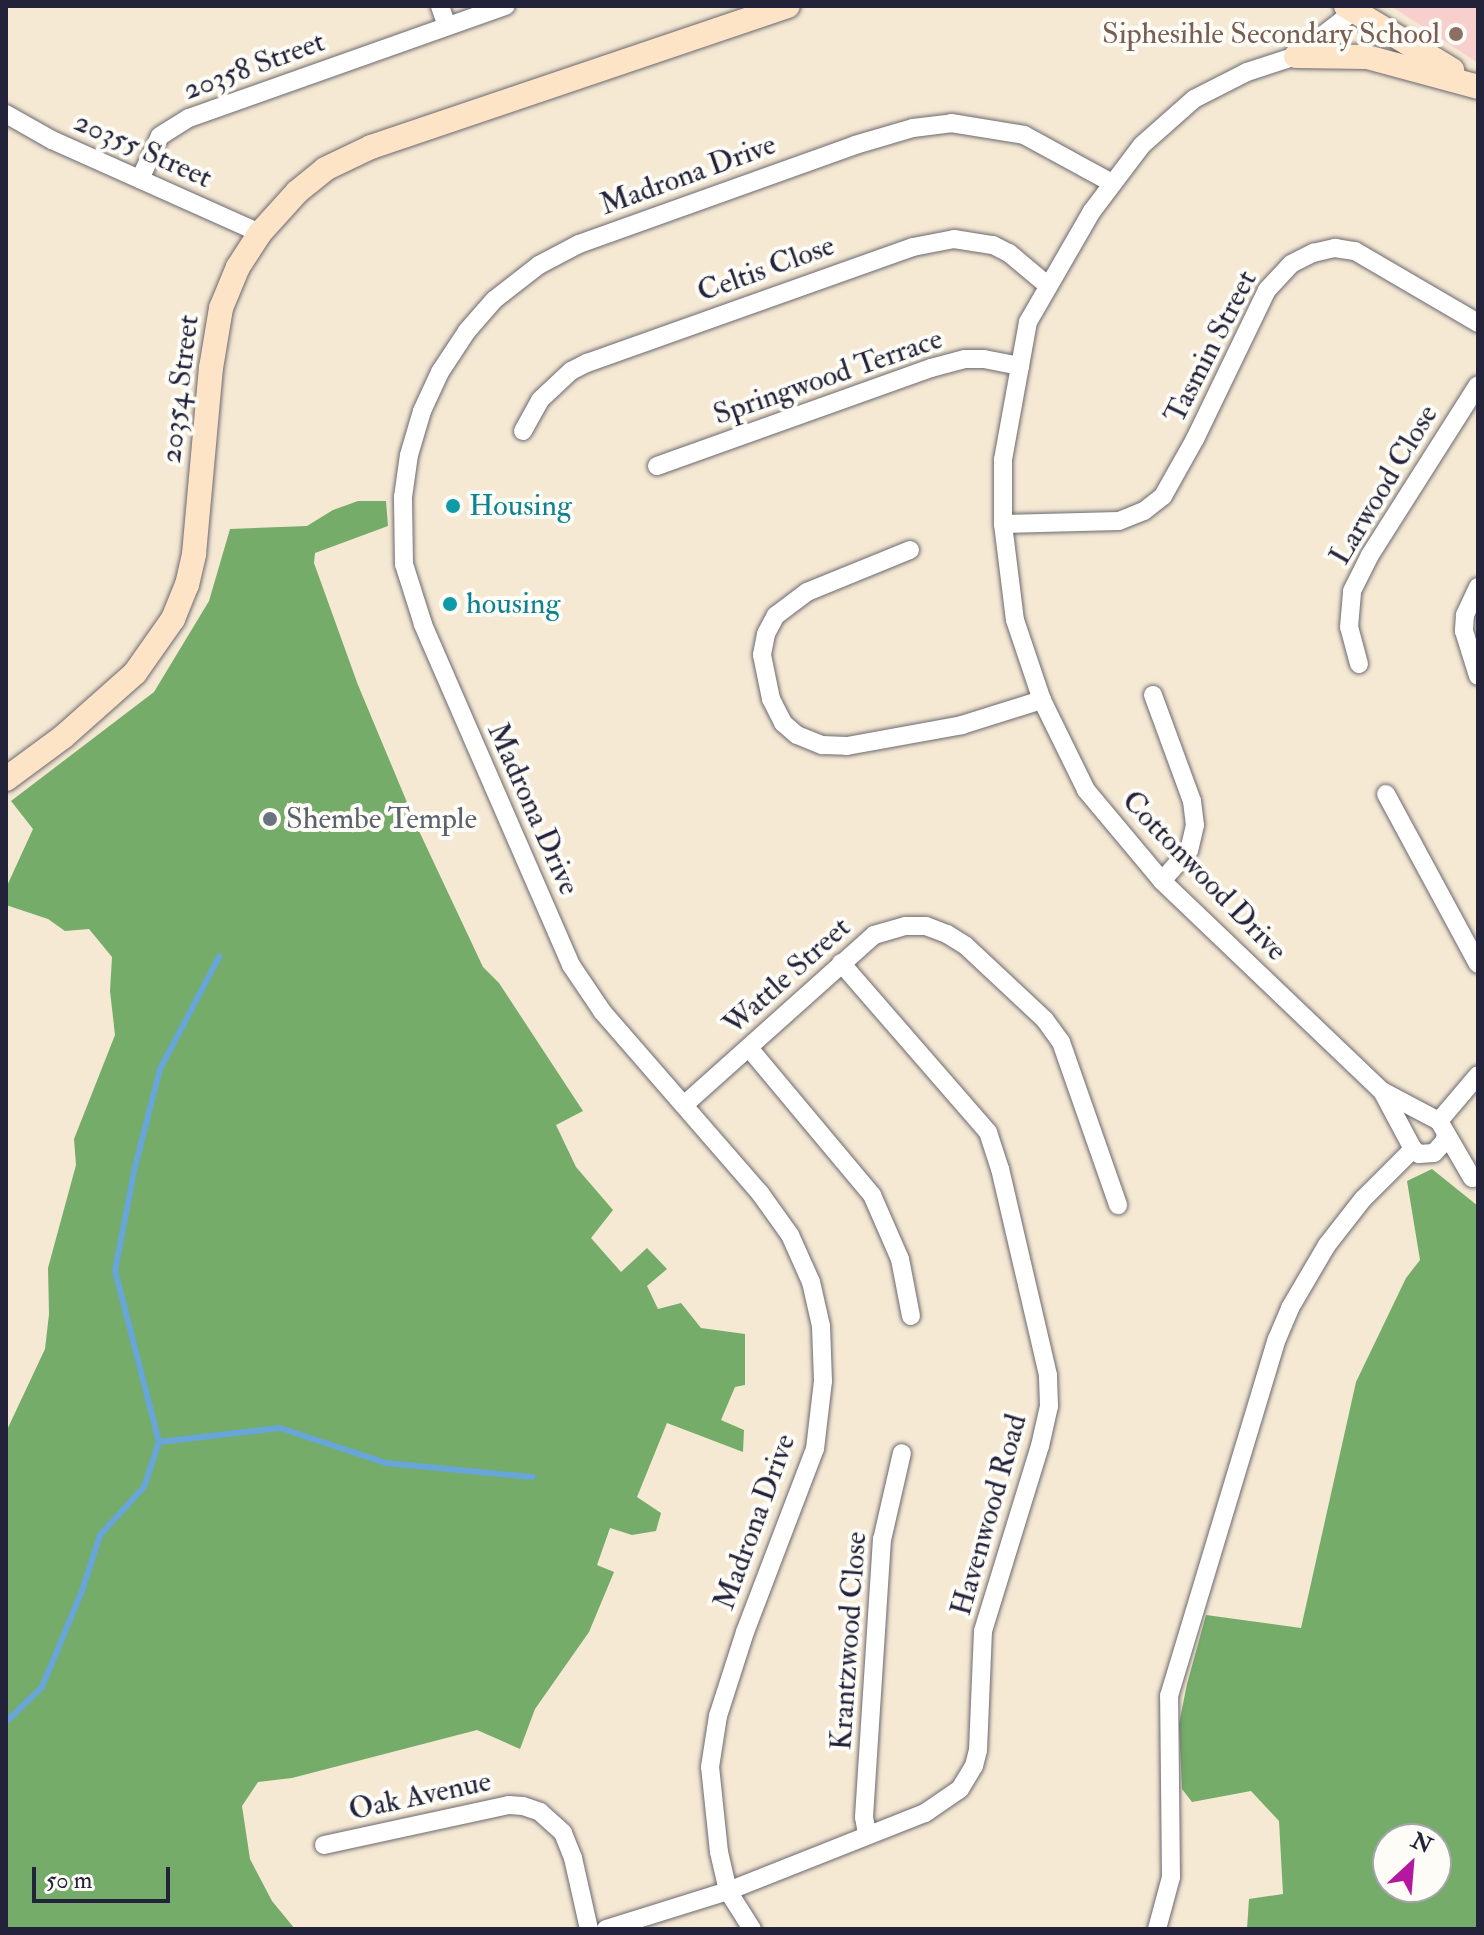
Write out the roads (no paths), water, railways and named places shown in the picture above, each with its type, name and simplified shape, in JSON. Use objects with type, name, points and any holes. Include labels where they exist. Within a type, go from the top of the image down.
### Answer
[{"type":"street","points":[[440,6],[447,26]]},
{"type":"street","name":"20358 Street","points":[[140,179],[160,136],[179,123],[506,6]]},
{"type":"street","name":"20354 Street","points":[[6,779],[63,737],[135,673],[173,619],[187,585],[194,554],[211,368],[221,308],[238,267],[260,233],[297,192],[325,169],[371,147],[788,6]]},
{"type":"street","points":[[1350,9],[1478,86]]},
{"type":"street","name":"Cottonwood Drive","points":[[1350,9],[1296,56],[1247,72],[1194,99],[1142,145],[1112,183],[1047,285],[1028,322],[1003,460],[1003,524],[1015,620],[1042,700],[1086,790],[1162,881],[1382,1091],[1437,1124],[1475,1181]]},
{"type":"street","points":[[1296,56],[1367,57],[1478,86]]},
{"type":"street","name":"20355 Street","points":[[6,114],[52,140],[260,233]]},
{"type":"street","name":"Madrona Drive","points":[[752,1929],[728,1891],[719,1852],[710,1767],[718,1716],[745,1632],[815,1449],[823,1381],[821,1326],[811,1282],[790,1235],[760,1193],[602,1011],[571,965],[423,624],[404,564],[403,497],[409,455],[422,411],[440,372],[467,331],[494,300],[539,265],[579,244],[855,145],[913,128],[951,123],[986,126],[1036,140],[1112,183]]},
{"type":"street","name":"Celtis Close","points":[[523,431],[540,400],[571,371],[587,363],[913,247],[954,239],[993,245],[1009,253],[1047,285]]},
{"type":"street","name":"Tasmin Street","points":[[1003,524],[1119,521],[1144,511],[1163,496],[1195,439],[1267,290],[1291,264],[1313,253],[1335,248],[1365,256],[1478,323]]},
{"type":"street","name":"Springwood Terrace","points":[[657,466],[931,368],[965,359],[1020,366]]},
{"type":"street","name":"Larwood Close","points":[[1359,664],[1349,627],[1352,591],[1370,555],[1478,385]]},
{"type":"street","points":[[910,550],[807,592],[776,615],[766,634],[762,655],[771,699],[783,723],[797,735],[822,745],[847,746],[962,725],[1042,700]]},
{"type":"street","points":[[1478,587],[1465,615],[1464,631],[1478,676]]},
{"type":"street","points":[[1153,695],[1192,801],[1195,825],[1189,850],[1162,881]]},
{"type":"street","points":[[1386,794],[1478,964]]},
{"type":"street","name":"Wattle Street","points":[[684,1105],[874,935],[905,926],[926,926],[966,946],[1045,1020],[1061,1042],[1118,1205]]},
{"type":"street","name":"Havenwood Road","points":[[606,1929],[728,1891],[925,1813],[952,1797],[974,1766],[978,1750],[983,1631],[1031,1478],[1049,1406],[1048,1375],[1000,1169],[988,1132],[841,963]]},
{"type":"street","points":[[749,1048],[872,1195],[900,1259],[911,1316]]},
{"type":"street","points":[[1417,1146],[1440,1149],[1437,1124],[1478,1075]]},
{"type":"street","name":"Cottonwood Drive","points":[[1382,1091],[1417,1146],[1475,1181]]},
{"type":"street","points":[[1417,1146],[1412,1122],[1437,1124]]},
{"type":"street","points":[[1157,1929],[1171,1877],[1169,1696],[1277,1339],[1297,1295],[1327,1245],[1363,1199],[1417,1146]]},
{"type":"street","name":"Krantzwood Close","points":[[867,1834],[864,1817],[882,1540],[902,1453]]},
{"type":"street","name":"Oak Avenue","points":[[324,1845],[509,1805],[532,1809],[553,1821],[563,1833],[573,1858],[589,1929]]},
{"type":"waterway","points":[[6,1722],[42,1687],[82,1591],[100,1535],[144,1487],[159,1442],[115,1271],[134,1171],[160,1069],[219,957]]},
{"type":"waterway","points":[[159,1442],[280,1428],[386,1463],[532,1477]]},
{"type":"place","name":"Siphesihle Secondary School","points":[[1456,34]]},
{"type":"place","name":"Housing","points":[[453,506]]},
{"type":"place","name":"housing","points":[[450,604]]},
{"type":"place","name":"Shembe Temple","points":[[270,819]]}]
